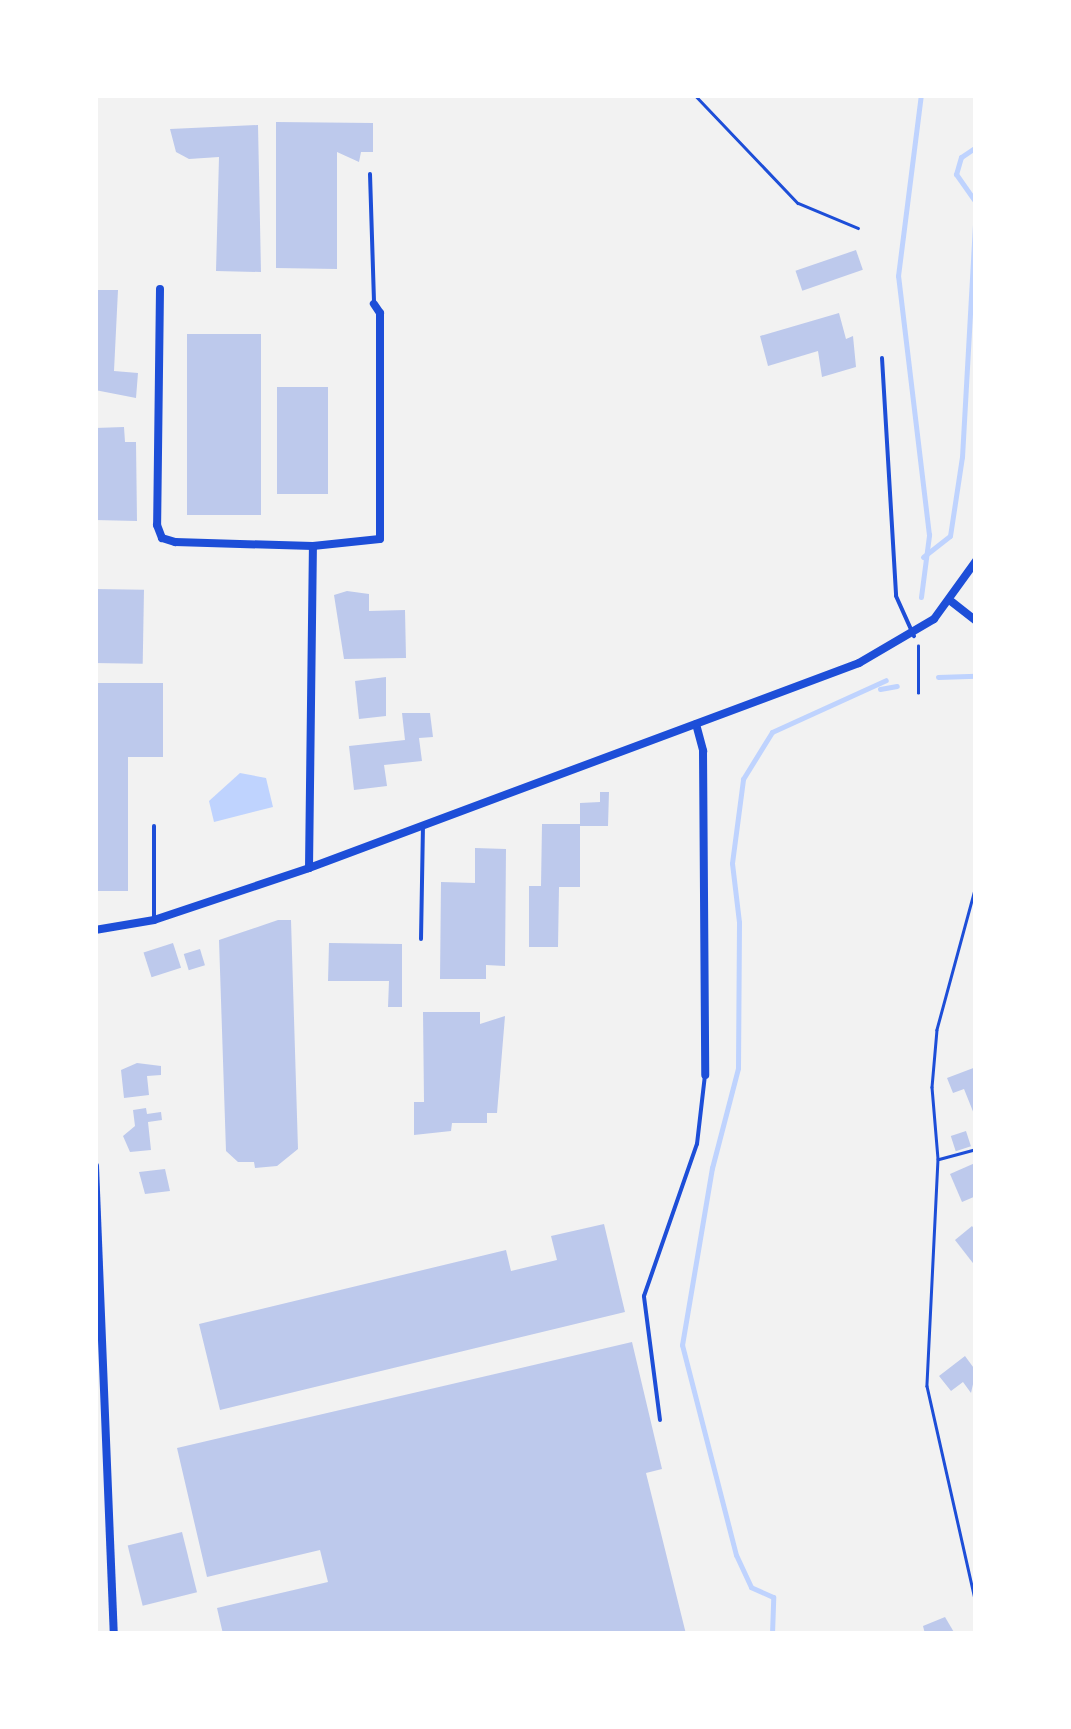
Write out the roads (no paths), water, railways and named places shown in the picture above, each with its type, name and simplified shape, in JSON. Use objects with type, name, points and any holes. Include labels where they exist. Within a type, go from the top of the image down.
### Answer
[{"type":"street","points":[[160,289],[162,538],[313,546],[368,544],[383,529],[380,314],[374,304]]},
{"type":"street","points":[[309,868],[313,546]]},
{"type":"street","points":[[95,930],[154,920],[423,828],[914,636],[952,602],[976,561]]},
{"type":"street","points":[[952,602],[976,621]]},
{"type":"street","points":[[696,724],[703,751],[705,1074]]},
{"type":"street","points":[[95,1166],[96,1268],[114,1634]]},
{"type":"lane","points":[[370,174],[374,304]]},
{"type":"lane","points":[[882,358],[896,596],[914,636]]},
{"type":"lane","points":[[154,826],[154,920]]},
{"type":"lane","points":[[421,939],[423,828]]},
{"type":"lane","points":[[660,1420],[644,1296],[697,1144],[705,1074]]},
{"type":"water","points":[[240,773],[266,778],[273,807],[214,822],[209,801]]},
{"type":"waterway","points":[[921,95],[898,276],[929,535],[921,597]]},
{"type":"waterway","points":[[976,147],[961,157],[956,174],[976,203]]},
{"type":"waterway","points":[[923,557],[950,536],[962,457],[976,206]]},
{"type":"waterway","points":[[938,677],[976,676]]},
{"type":"waterway","points":[[772,1634],[773,1597],[751,1587],[736,1555],[682,1345],[712,1168],[738,1068],[739,922],[732,863],[743,779],[772,732],[886,680]]},
{"type":"waterway","points":[[880,689],[897,686]]}]
